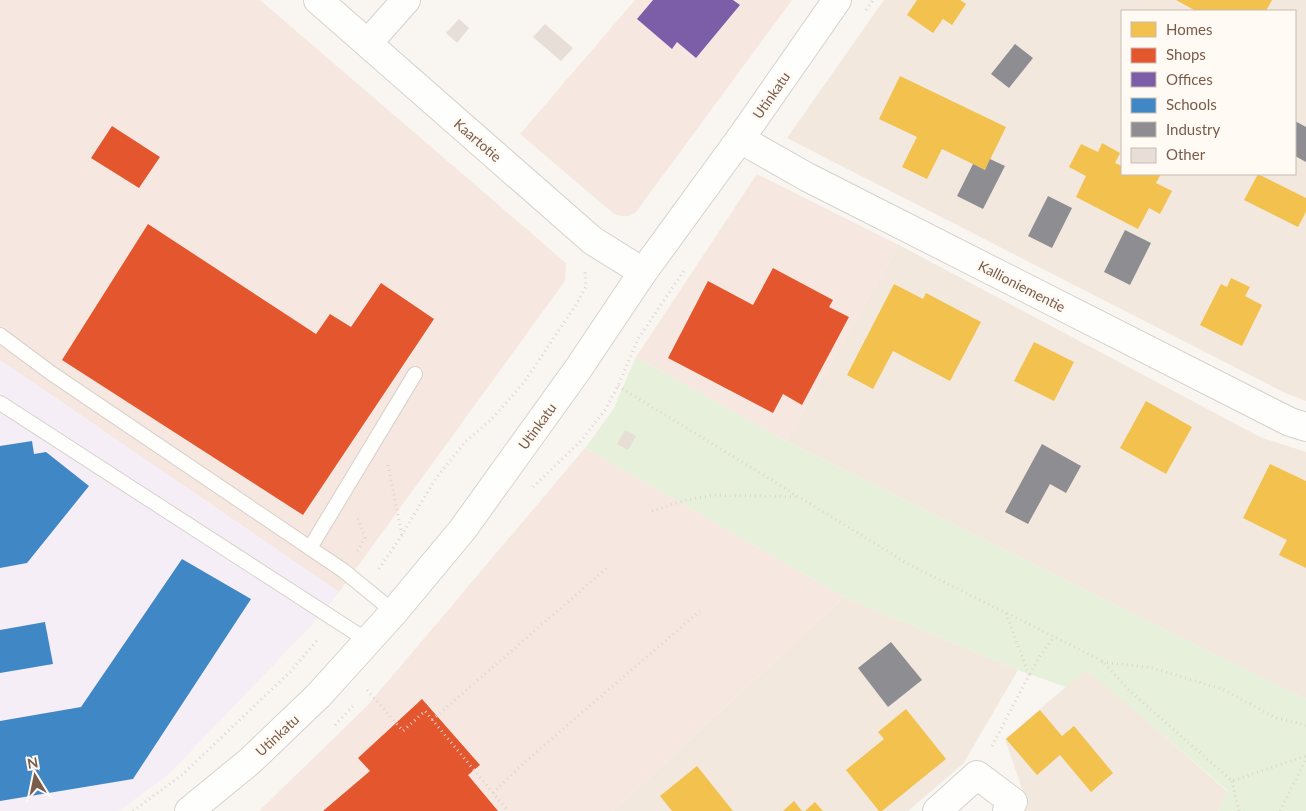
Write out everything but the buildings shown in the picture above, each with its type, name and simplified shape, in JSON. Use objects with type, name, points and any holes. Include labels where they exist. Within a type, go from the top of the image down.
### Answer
[{"type":"street","name":"Kaartotie","points":[[318,0],[593,241],[643,272]]},
{"type":"street","points":[[368,43],[406,0]]},
{"type":"street","name":"Utinkatu","points":[[189,811],[250,761],[291,722],[394,612],[463,529],[578,369],[643,272],[740,139],[837,0]]},
{"type":"street","name":"Kallioniementie","points":[[740,139],[825,186],[1290,422],[1306,428]]},
{"type":"street","points":[[937,811],[977,776],[1012,802],[1007,811]]},
{"type":"lane","points":[[0,335],[51,373],[344,571],[394,612]]},
{"type":"lane","points":[[310,548],[415,374]]},
{"type":"lane","points":[[0,403],[368,641]]},
{"type":"path","points":[[618,386],[910,565],[1102,662],[1131,692],[1232,781],[1239,811]]},
{"type":"path","points":[[381,430],[402,535]]},
{"type":"path","points":[[652,511],[686,500],[714,495],[799,497]]},
{"type":"path","points":[[432,720],[608,567]]},
{"type":"path","points":[[492,793],[526,760],[700,611]]},
{"type":"path","points":[[1006,613],[1030,675]]},
{"type":"path","points":[[977,776],[1040,656],[1054,637]]},
{"type":"path","points":[[1102,662],[1153,668],[1216,687],[1276,718],[1306,725]]},
{"type":"path","points":[[367,690],[403,732],[425,712],[508,811]]},
{"type":"path","points":[[1232,781],[1306,757]]},
{"type":"path","points":[[1280,811],[1306,757]]},
{"type":"shaded area","points":[[0,0],[260,0],[566,263],[565,281],[339,592],[0,360]]},
{"type":"shaded area","points":[[635,0],[792,0],[636,212],[629,216],[621,216],[614,214],[520,134]]},
{"type":"shaded area","points":[[884,0],[1306,0],[1306,401],[1285,393],[787,138]]},
{"type":"shaded area","points":[[757,174],[899,245],[786,441],[636,357]]},
{"type":"shaded area","points":[[899,245],[1260,437],[1306,452],[1306,699],[786,441]]},
{"type":"shaded area","points":[[0,360],[339,592],[323,613],[169,774],[119,811],[0,811]]},
{"type":"shaded area","points":[[585,448],[844,597],[613,811],[259,811],[367,706]]},
{"type":"shaded area","points":[[844,597],[1018,670],[963,764],[908,811],[613,811]]},
{"type":"shaded area","points":[[1087,669],[1228,792],[1218,811],[1024,811],[1028,806],[1005,739]]},
{"type":"green space","points":[[636,357],[786,441],[1306,699],[1306,811],[1218,811],[1228,791],[1087,670],[1066,687],[1018,670],[844,597],[585,448],[613,410]]}]
